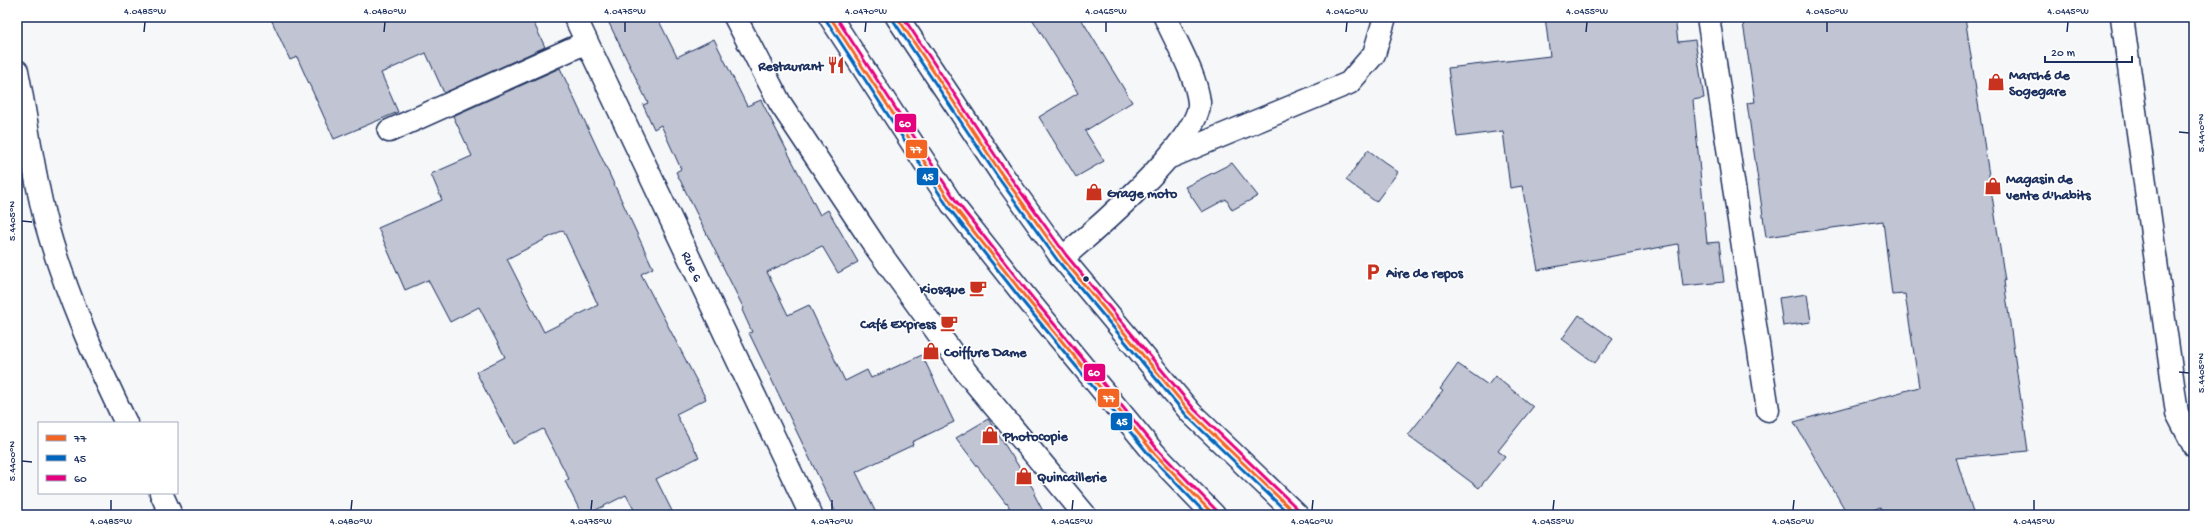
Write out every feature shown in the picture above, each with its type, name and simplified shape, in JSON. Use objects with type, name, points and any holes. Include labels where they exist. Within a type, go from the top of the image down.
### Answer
[{"type":"street","name":"Rue 6","points":[[575,17],[811,515]]},
{"type":"street","points":[[735,17],[780,103],[875,246],[966,372],[1085,515]]},
{"type":"street","points":[[830,17],[952,204],[1027,299],[1155,454],[1214,515]]},
{"type":"street","points":[[897,17],[1001,172],[1062,258],[1191,413],[1297,515]]},
{"type":"street","points":[[1062,258],[1089,236],[1170,157],[1192,125],[1199,104],[1195,84],[1165,17]]},
{"type":"street","points":[[1170,157],[1349,83],[1374,54],[1385,17]]},
{"type":"street","points":[[1708,17],[1768,410]]},
{"type":"street","points":[[2122,17],[2177,413],[2194,446]]},
{"type":"street","points":[[388,131],[587,42]]},
{"type":"street","points":[[17,71],[28,125],[32,165],[46,224],[74,306],[107,384],[126,422]]},
{"type":"street","points":[[160,494],[171,515]]},
{"type":"building","points":[[270,17],[531,17],[545,47],[444,93],[426,53],[381,73],[398,112],[334,139],[297,57],[290,60]]},
{"type":"building","points":[[606,17],[657,17],[677,57],[714,39],[747,106],[761,100],[820,215],[828,210],[858,262],[838,273],[822,246],[767,272],[788,315],[809,305],[845,381],[867,370],[871,378],[922,355],[954,422],[912,442],[913,445],[856,472],[877,515],[837,515],[749,333],[752,332],[742,310],[744,309],[676,172],[681,169],[661,125],[654,129],[643,105],[648,103]]},
{"type":"building","points":[[1031,17],[1080,17],[1132,102],[1085,131],[1104,161],[1076,177],[1039,117],[1078,93]]},
{"type":"building","points":[[1545,17],[1675,17],[1678,42],[1695,40],[1704,98],[1693,100],[1707,243],[1719,242],[1724,282],[1683,286],[1678,244],[1538,270],[1522,186],[1510,188],[1503,131],[1457,137],[1448,68],[1550,56]]},
{"type":"building","points":[[1782,17],[1965,17],[2005,281],[2028,451],[1956,458],[1974,515],[1885,515],[1880,507],[1862,515],[1848,515],[1794,422],[1919,387],[1905,294],[1892,295],[1883,221],[1766,237],[1747,103],[1755,102],[1743,23]]},
{"type":"building","points":[[560,68],[653,268],[641,274],[706,399],[676,414],[699,457],[656,479],[674,515],[637,515],[626,495],[586,515],[582,515],[565,481],[569,479],[543,429],[513,444],[476,372],[505,357],[479,307],[450,322],[428,280],[405,290],[378,228],[442,200],[431,174],[472,156],[453,116]],"holes":[[[563,230],[598,305],[544,332],[507,259]]]},
{"type":"building","points":[[1368,150],[1398,172],[1376,202],[1346,180]]},
{"type":"building","points":[[1232,163],[1258,196],[1232,210],[1226,199],[1202,212],[1185,187]]},
{"type":"building","points":[[1807,294],[1811,322],[1783,326],[1779,298]]},
{"type":"building","points":[[1579,315],[1613,339],[1595,363],[1562,339]]},
{"type":"building","points":[[1458,364],[1488,385],[1495,376],[1533,407],[1498,451],[1505,456],[1479,488],[1408,435],[1443,391],[1440,389]]},
{"type":"building","points":[[988,419],[1036,493],[1034,494],[1045,515],[1013,515],[1007,503],[1006,504],[956,438]]},
{"type":"transit line","name":"77","points":[[830,17],[952,204],[1027,299],[1155,454],[1214,515]]},
{"type":"transit line","name":"60","points":[[836,17],[956,201],[1031,296],[1159,451],[1218,512]]},
{"type":"transit line","name":"77","points":[[897,17],[1001,173],[1062,258],[1191,413],[1297,515]]},
{"type":"transit line","name":"60","points":[[903,17],[1005,170],[1066,255],[1195,410],[1300,511]]},
{"type":"transit line","name":"45","points":[[826,20],[948,207],[1023,302],[1151,457],[1207,515]]},
{"type":"transit line","name":"45","points":[[893,20],[997,176],[1058,261],[1187,416],[1290,515]]},
{"type":"place","name":"Restaurant","points":[[836,65]]},
{"type":"place","name":"Marché de Sogegare","points":[[1996,82]]},
{"type":"place","name":"Magasin de vente d'habits","points":[[1993,186]]},
{"type":"place","name":"Grage moto","points":[[1094,192]]},
{"type":"place","name":"Aire de repos","points":[[1373,272]]},
{"type":"place","name":"Kiosque","points":[[978,288]]},
{"type":"place","name":"Café Express","points":[[949,323]]},
{"type":"place","name":"Coiffure Dame","points":[[931,351]]},
{"type":"place","name":"Photocopie","points":[[990,435]]},
{"type":"place","name":"Quincaillerie","points":[[1024,476]]}]
